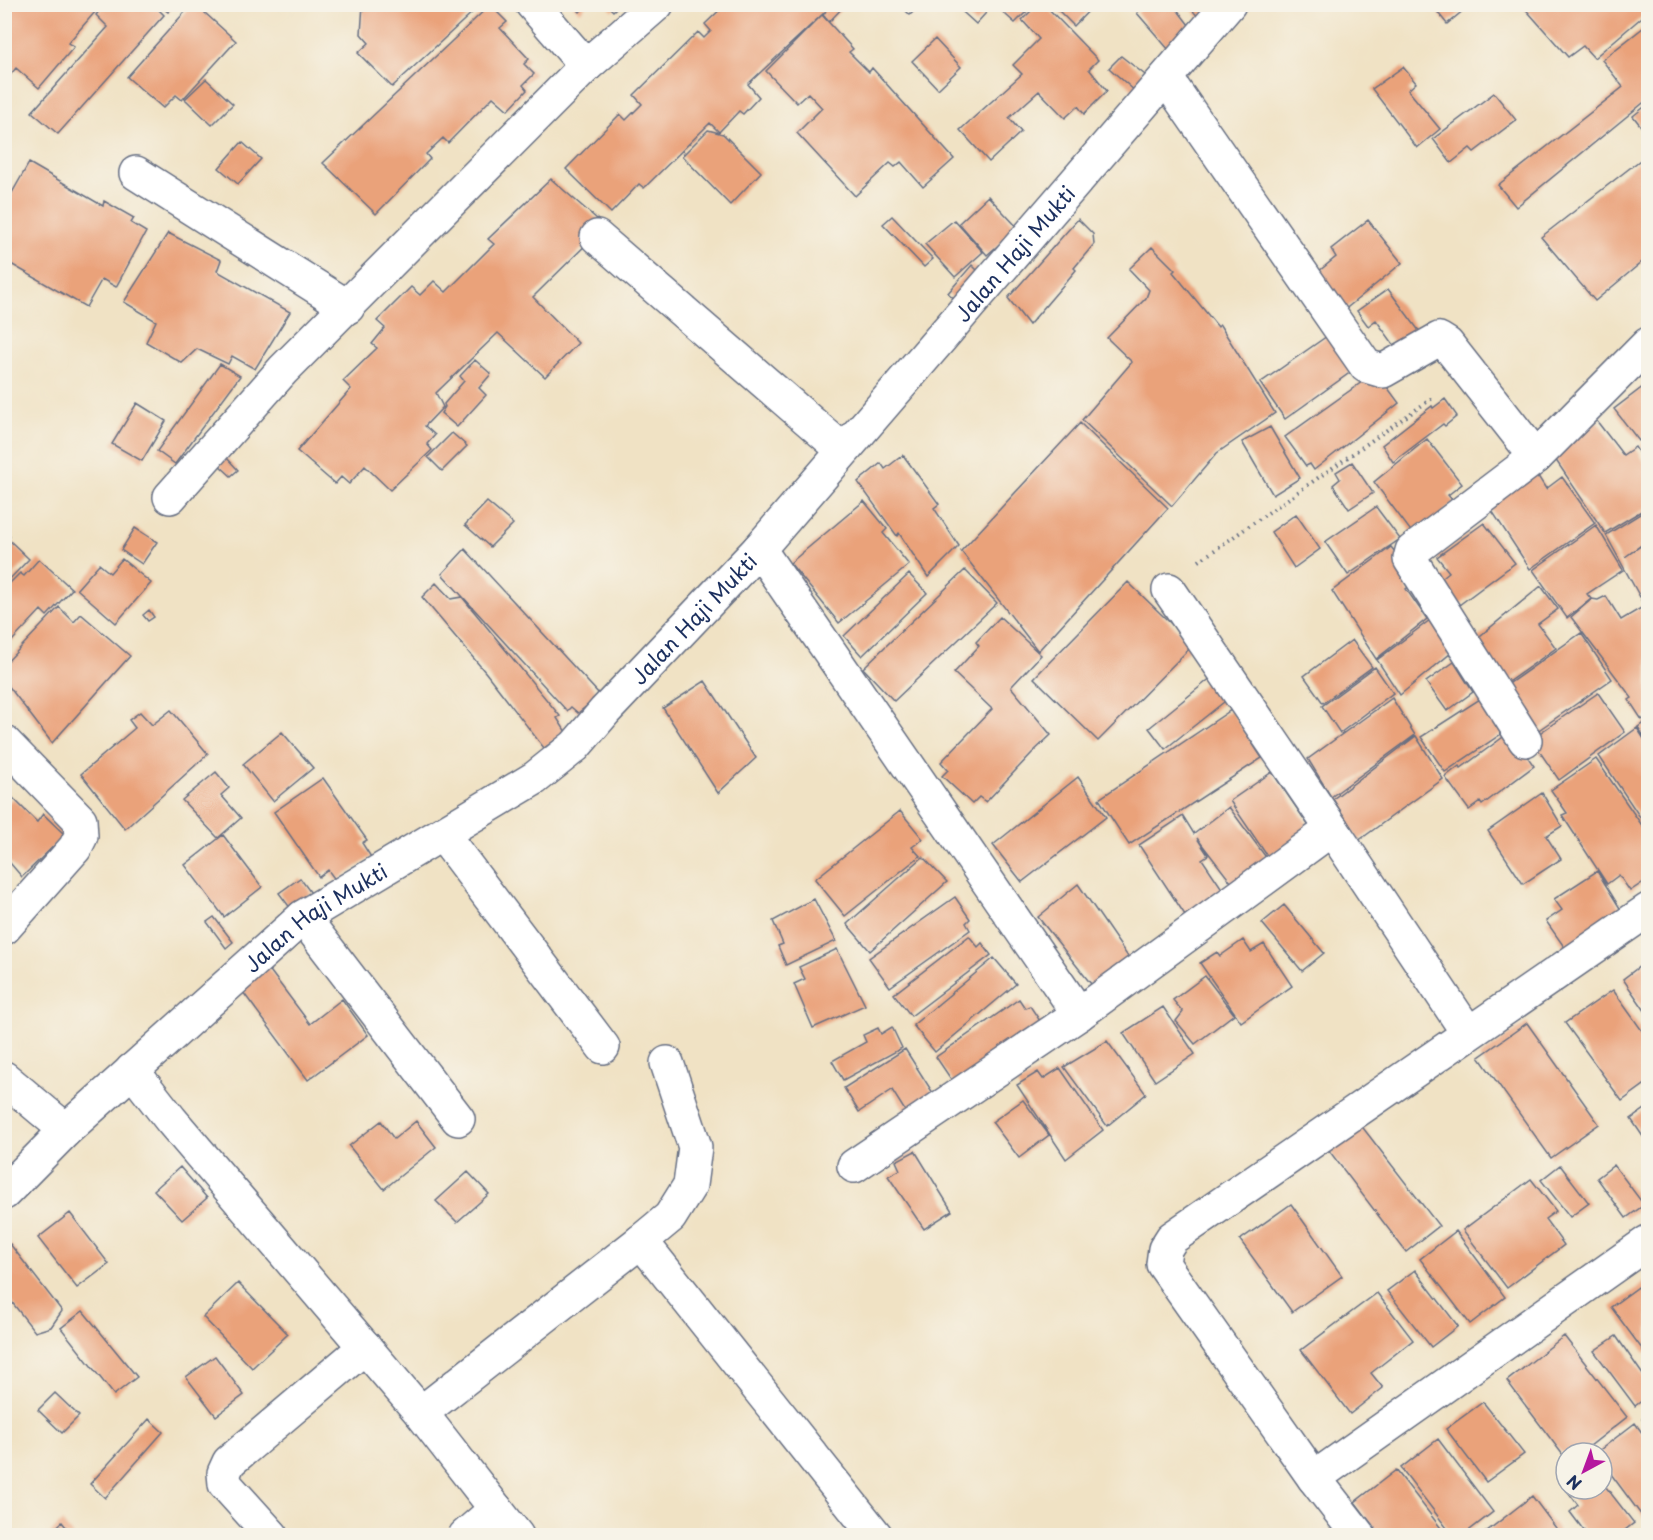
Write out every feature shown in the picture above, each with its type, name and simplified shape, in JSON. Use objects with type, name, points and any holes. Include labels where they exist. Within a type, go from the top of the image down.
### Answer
[{"type":"street","points":[[532,4],[586,66]]},
{"type":"street","points":[[170,496],[283,370],[586,66],[657,4]]},
{"type":"street","name":"Jalan Haji Mukti","points":[[4,1193],[66,1130],[303,917],[535,778],[575,746],[605,711],[759,549],[1229,4]]},
{"type":"street","points":[[1166,78],[1366,366],[1383,371],[1439,339],[1447,344],[1536,457]]},
{"type":"street","points":[[136,173],[348,306]]},
{"type":"street","points":[[597,237],[843,450]]},
{"type":"street","points":[[1525,740],[1410,559],[1412,551],[1536,457],[1648,344]]},
{"type":"street","points":[[759,549],[1079,1014]]},
{"type":"street","points":[[1169,590],[1468,1034]]},
{"type":"street","points":[[4,742],[80,820],[81,836],[75,848],[4,928]]},
{"type":"street","points":[[854,1166],[1079,1014],[1332,829]]},
{"type":"street","points":[[443,835],[603,1047]]},
{"type":"street","points":[[1359,1536],[1314,1478],[1163,1264],[1165,1250],[1172,1238],[1648,910]]},
{"type":"street","points":[[303,917],[458,1119]]},
{"type":"street","points":[[421,1413],[670,1217],[690,1185],[695,1147],[667,1062]]},
{"type":"street","points":[[132,1070],[179,1129],[421,1413],[517,1536]]},
{"type":"street","points":[[4,1078],[66,1130]]},
{"type":"street","points":[[641,1241],[876,1536]]},
{"type":"street","points":[[1314,1478],[1648,1242]]},
{"type":"street","points":[[272,1536],[225,1484],[224,1473],[229,1462],[365,1347]]},
{"type":"street","points":[[465,1536],[496,1509]]},
{"type":"path","points":[[1169,590],[1171,580],[1469,372]]},
{"type":"building","points":[[4,4],[102,4],[68,43],[74,47],[39,88],[16,68],[10,75],[4,71]]},
{"type":"building","points":[[105,4],[153,4],[164,15],[58,134],[32,112],[108,27],[96,15]]},
{"type":"building","points":[[158,4],[177,4],[168,12]]},
{"type":"building","points":[[192,4],[195,4],[236,41],[182,100],[176,95],[163,108],[127,77]]},
{"type":"building","points":[[363,4],[471,4],[476,9],[392,87],[358,53],[369,43],[361,34]]},
{"type":"building","points":[[572,4],[587,4],[580,12]]},
{"type":"building","points":[[606,4],[620,4],[613,11]]},
{"type":"building","points":[[726,4],[846,4],[829,22],[823,15],[826,11],[748,84],[759,97],[743,114],[739,111],[719,132],[710,123],[644,188],[639,184],[611,213],[566,169],[620,114],[626,120],[642,104],[634,95],[698,32],[704,38],[711,31],[705,24]]},
{"type":"building","points":[[899,4],[921,4],[910,15]]},
{"type":"building","points":[[954,4],[994,4],[976,24]]},
{"type":"building","points":[[998,4],[1034,4],[1015,23],[996,6]]},
{"type":"building","points":[[1038,4],[1044,4],[1098,60],[1089,69],[1107,91],[1084,114],[1078,106],[1065,118],[1039,91],[1009,118],[1021,132],[989,162],[960,130],[1022,74],[1013,65],[1039,39],[1022,20]]},
{"type":"building","points":[[1052,4],[1095,4],[1074,26]]},
{"type":"building","points":[[1130,4],[1141,4],[1135,10]]},
{"type":"building","points":[[1146,4],[1173,4],[1192,29],[1169,50],[1137,13]]},
{"type":"building","points":[[1187,4],[1215,4],[1200,19]]},
{"type":"building","points":[[1431,4],[1471,4],[1447,24]]},
{"type":"building","points":[[1521,4],[1648,4],[1648,12],[1594,58],[1583,46],[1568,57]]},
{"type":"building","points":[[490,5],[507,22],[500,28],[529,59],[524,64],[534,74],[523,85],[527,90],[508,110],[493,97],[448,143],[443,138],[426,154],[430,159],[376,214],[323,163]]},
{"type":"building","points":[[822,15],[853,49],[849,52],[869,72],[872,68],[954,159],[923,187],[901,162],[895,167],[890,163],[855,196],[797,133],[822,108],[808,93],[797,103],[766,71]]},
{"type":"building","points":[[1648,24],[1648,99],[1516,207],[1498,185],[1623,87],[1602,60]]},
{"type":"building","points":[[935,39],[961,67],[938,89],[912,61]]},
{"type":"building","points":[[1121,56],[1149,78],[1136,92],[1109,68]]},
{"type":"building","points":[[1403,67],[1416,83],[1408,90],[1440,129],[1417,148],[1372,89]]},
{"type":"building","points":[[206,79],[233,104],[212,125],[185,99]]},
{"type":"building","points":[[1494,93],[1516,120],[1474,152],[1470,148],[1451,163],[1433,139]]},
{"type":"building","points":[[1648,104],[1648,135],[1633,116]]},
{"type":"building","points":[[708,130],[723,134],[761,172],[730,205],[682,156]]},
{"type":"building","points":[[242,142],[261,159],[238,184],[219,168]]},
{"type":"building","points":[[1648,154],[1648,257],[1595,301],[1541,237]]},
{"type":"building","points":[[29,163],[103,206],[104,201],[134,218],[131,223],[146,232],[116,287],[102,279],[86,307],[4,260],[4,229],[9,219],[4,217],[4,207]]},
{"type":"building","points":[[551,179],[605,226],[533,297],[578,343],[545,377],[498,333],[436,393],[443,407],[425,426],[435,435],[427,444],[432,450],[390,490],[365,466],[349,484],[341,477],[335,484],[297,451],[351,389],[343,381],[377,348],[372,344],[385,328],[377,321],[411,287],[420,295],[434,281],[446,292],[494,244],[488,239]]},
{"type":"building","points":[[988,196],[1018,228],[987,255],[959,223]]},
{"type":"building","points":[[892,216],[933,259],[924,267],[883,224]]},
{"type":"building","points":[[1078,219],[1093,234],[1094,244],[1074,268],[1076,270],[1029,325],[1008,298]]},
{"type":"building","points":[[954,220],[983,252],[955,277],[925,244]]},
{"type":"building","points":[[1368,220],[1402,263],[1343,311],[1313,276],[1336,257],[1331,249]]},
{"type":"building","points":[[168,233],[221,260],[217,271],[290,312],[255,369],[232,356],[228,364],[197,349],[182,363],[146,342],[156,321],[124,302]]},
{"type":"building","points":[[1152,247],[1175,270],[1173,272],[1218,327],[1220,325],[1275,413],[1217,453],[1172,506],[1082,420],[1132,362],[1107,338],[1146,298],[1149,290],[1129,269]]},
{"type":"building","points":[[972,265],[983,276],[959,303],[948,293]]},
{"type":"building","points":[[1388,289],[1423,336],[1400,353],[1376,320],[1368,326],[1357,311]]},
{"type":"building","points":[[1330,334],[1355,369],[1285,419],[1260,383]]},
{"type":"building","points":[[475,360],[491,374],[479,388],[486,395],[457,427],[441,413],[445,407],[444,404],[464,381],[460,376]]},
{"type":"building","points":[[220,364],[240,376],[175,464],[157,451]]},
{"type":"building","points":[[1376,372],[1399,403],[1314,470],[1310,464],[1306,466],[1285,437]]},
{"type":"building","points":[[1648,383],[1648,434],[1639,441],[1614,409]]},
{"type":"building","points":[[1445,399],[1457,416],[1393,462],[1382,445],[1432,406],[1433,408]]},
{"type":"building","points":[[137,403],[166,421],[142,461],[112,444]]},
{"type":"building","points":[[1596,420],[1623,455],[1635,447],[1648,467],[1648,507],[1605,533],[1551,453]]},
{"type":"building","points":[[1080,423],[1168,508],[1038,651],[961,551]]},
{"type":"building","points":[[1270,427],[1300,478],[1273,495],[1242,442]]},
{"type":"building","points":[[452,433],[467,446],[442,471],[428,457]]},
{"type":"building","points":[[1427,439],[1462,484],[1448,495],[1454,502],[1416,538],[1374,482]]},
{"type":"building","points":[[1648,439],[1648,455],[1641,444]]},
{"type":"building","points":[[903,455],[939,504],[934,508],[959,546],[928,577],[899,533],[897,536],[858,482],[881,463],[885,469]]},
{"type":"building","points":[[226,457],[238,470],[231,476],[219,465]]},
{"type":"building","points":[[1352,462],[1373,493],[1349,509],[1333,485],[1340,479],[1336,472]]},
{"type":"building","points":[[1536,473],[1546,489],[1562,477],[1595,523],[1530,569],[1485,500]]},
{"type":"building","points":[[864,501],[887,529],[883,533],[909,565],[839,623],[790,563]]},
{"type":"building","points":[[487,502],[513,524],[490,547],[465,525]]},
{"type":"building","points":[[1376,507],[1400,539],[1348,575],[1325,542]]},
{"type":"building","points":[[1648,509],[1648,540],[1625,557],[1648,541],[1648,592],[1640,597],[1606,535]]},
{"type":"building","points":[[1296,514],[1320,549],[1294,568],[1271,532]]},
{"type":"building","points":[[1484,523],[1515,563],[1459,605],[1439,580],[1449,572],[1437,557]]},
{"type":"building","points":[[1596,525],[1623,570],[1587,594],[1591,599],[1567,618],[1533,570]]},
{"type":"building","points":[[135,528],[157,542],[142,564],[121,550]]},
{"type":"building","points":[[4,531],[10,536],[8,539],[29,559],[4,585]]},
{"type":"building","points":[[1391,547],[1417,580],[1406,589],[1427,619],[1376,659],[1332,591]]},
{"type":"building","points":[[465,549],[600,695],[578,713],[571,707],[567,711],[442,574]]},
{"type":"building","points":[[39,559],[72,589],[47,616],[41,610],[12,641],[4,634],[4,589],[20,573],[24,576]]},
{"type":"building","points":[[122,559],[151,583],[116,623],[77,589],[99,564],[110,573]]},
{"type":"building","points":[[965,570],[997,603],[894,701],[863,668]]},
{"type":"building","points":[[909,574],[927,593],[862,656],[844,636]]},
{"type":"building","points":[[1128,582],[1193,645],[1098,741],[1034,678]]},
{"type":"building","points":[[436,583],[451,599],[462,597],[560,716],[557,718],[566,732],[544,748],[486,673],[422,597]]},
{"type":"building","points":[[1541,586],[1558,609],[1538,624],[1556,648],[1498,689],[1469,645]]},
{"type":"building","points":[[1648,595],[1648,613],[1641,600]]},
{"type":"building","points":[[1606,596],[1621,620],[1641,608],[1648,621],[1648,715],[1642,720],[1629,700],[1632,698],[1571,617],[1592,599],[1598,600]]},
{"type":"building","points":[[59,607],[74,622],[81,614],[130,656],[52,743],[4,680],[4,665]]},
{"type":"building","points":[[149,610],[154,617],[148,621],[143,615]]},
{"type":"building","points":[[1000,617],[1041,655],[1011,687],[1051,735],[986,802],[979,797],[972,804],[942,776],[948,770],[941,762],[992,709],[954,673],[979,646],[976,642]]},
{"type":"building","points":[[1434,617],[1457,648],[1400,695],[1377,660]]},
{"type":"building","points":[[1581,633],[1612,679],[1530,736],[1500,690]]},
{"type":"building","points":[[1352,640],[1372,667],[1323,703],[1304,676]]},
{"type":"building","points":[[1454,662],[1473,692],[1447,711],[1426,682]]},
{"type":"building","points":[[1375,667],[1393,693],[1340,733],[1322,706]]},
{"type":"building","points":[[1212,677],[1229,698],[1165,749],[1149,728]]},
{"type":"building","points":[[705,681],[756,758],[718,793],[663,708]]},
{"type":"building","points":[[1598,693],[1625,732],[1559,780],[1531,739]]},
{"type":"building","points":[[1392,698],[1415,735],[1331,797],[1308,759]]},
{"type":"building","points":[[1480,699],[1504,732],[1445,772],[1421,737]]},
{"type":"building","points":[[171,710],[208,754],[125,829],[81,774],[135,728],[129,720],[140,712],[152,725]]},
{"type":"building","points":[[1231,710],[1262,758],[1129,845],[1099,799]]},
{"type":"building","points":[[1648,720],[1648,743],[1638,727]]},
{"type":"building","points":[[1637,728],[1648,745],[1648,829],[1599,756]]},
{"type":"building","points":[[282,732],[313,768],[273,801],[243,764]]},
{"type":"building","points":[[1510,732],[1534,766],[1482,805],[1480,802],[1469,810],[1445,777]]},
{"type":"building","points":[[1416,736],[1443,779],[1358,841],[1333,799]]},
{"type":"building","points":[[1596,759],[1648,834],[1648,879],[1630,891],[1619,875],[1607,884],[1562,815],[1567,813],[1551,790]]},
{"type":"building","points":[[216,772],[229,788],[221,795],[241,818],[218,838],[182,800]]},
{"type":"building","points":[[1272,772],[1311,829],[1268,857],[1230,801]]},
{"type":"building","points":[[1078,777],[1106,817],[1022,882],[993,845]]},
{"type":"building","points":[[323,778],[367,840],[362,843],[371,857],[336,881],[328,870],[319,877],[274,812]]},
{"type":"building","points":[[1542,793],[1562,826],[1546,836],[1561,859],[1523,884],[1488,831]]},
{"type":"building","points":[[13,798],[37,822],[43,814],[65,835],[22,877],[4,856],[4,807]]},
{"type":"building","points":[[1229,807],[1268,860],[1234,886],[1197,838],[1208,855],[1202,859],[1225,893],[1187,918],[1139,845],[1183,816],[1194,834]]},
{"type":"building","points":[[900,811],[923,839],[912,847],[920,856],[845,916],[815,879]]},
{"type":"building","points":[[223,835],[262,887],[224,917],[185,865]]},
{"type":"building","points":[[923,857],[947,882],[870,951],[847,924]]},
{"type":"building","points":[[1597,871],[1623,913],[1567,951],[1546,921],[1562,910],[1554,899]]},
{"type":"building","points":[[300,878],[311,893],[291,909],[279,893]]},
{"type":"building","points":[[1078,884],[1133,964],[1095,989],[1038,917]]},
{"type":"building","points":[[955,897],[970,919],[966,923],[970,930],[890,987],[869,958]]},
{"type":"building","points":[[814,899],[836,941],[786,965],[778,946],[783,944],[773,921]]},
{"type":"building","points":[[1284,905],[1324,953],[1302,971],[1262,923]]},
{"type":"building","points":[[214,917],[233,942],[226,948],[207,922]]},
{"type":"building","points":[[969,936],[978,947],[982,943],[991,955],[911,1016],[894,994]]},
{"type":"building","points":[[1243,940],[1251,952],[1264,944],[1292,986],[1241,1022],[1200,963],[1217,952],[1220,956]]},
{"type":"building","points":[[837,949],[865,1005],[813,1028],[794,984],[805,979],[799,967]]},
{"type":"building","points":[[994,958],[1016,984],[935,1052],[913,1025]]},
{"type":"building","points":[[1648,960],[1648,1015],[1623,979]]},
{"type":"building","points":[[268,968],[310,1024],[342,999],[368,1035],[308,1080],[240,988]]},
{"type":"building","points":[[1205,976],[1234,1014],[1195,1044],[1176,1021],[1183,1012],[1173,1000]]},
{"type":"building","points":[[1613,990],[1648,1039],[1648,1082],[1622,1101],[1565,1023]]},
{"type":"building","points":[[1019,999],[1025,1008],[1030,1006],[1046,1030],[959,1091],[936,1057]]},
{"type":"building","points":[[1163,1007],[1195,1054],[1155,1081],[1123,1033]]},
{"type":"building","points":[[1527,1023],[1599,1124],[1551,1158],[1479,1057]]},
{"type":"building","points":[[892,1027],[902,1048],[843,1080],[832,1061],[866,1042],[863,1035],[878,1028],[881,1034]]},
{"type":"building","points":[[1107,1041],[1146,1094],[1107,1126],[1064,1067]]},
{"type":"building","points":[[905,1049],[940,1104],[912,1122],[892,1090],[859,1112],[844,1088]]},
{"type":"building","points":[[1060,1068],[1103,1130],[1066,1159],[1017,1085],[1038,1072],[1043,1079]]},
{"type":"building","points":[[1023,1100],[1049,1135],[1019,1158],[992,1122]]},
{"type":"building","points":[[1648,1107],[1648,1144],[1631,1119]]},
{"type":"building","points":[[381,1121],[394,1139],[416,1121],[436,1147],[384,1189],[349,1146]]},
{"type":"building","points":[[1360,1124],[1439,1226],[1406,1252],[1327,1148]]},
{"type":"building","points":[[915,1151],[952,1211],[924,1229],[888,1176],[900,1170],[896,1161]]},
{"type":"building","points":[[1560,1165],[1589,1203],[1570,1217],[1541,1180]]},
{"type":"building","points":[[1614,1165],[1644,1205],[1626,1218],[1597,1178]]},
{"type":"building","points":[[180,1167],[207,1198],[182,1220],[154,1190]]},
{"type":"building","points":[[468,1172],[489,1194],[457,1222],[436,1201]]},
{"type":"building","points":[[1531,1179],[1556,1211],[1545,1219],[1564,1245],[1507,1288],[1463,1230]]},
{"type":"building","points":[[1291,1204],[1342,1276],[1292,1312],[1240,1240]]},
{"type":"building","points":[[70,1213],[109,1264],[77,1288],[38,1238]]},
{"type":"building","points":[[1456,1231],[1505,1297],[1470,1324],[1420,1259]]},
{"type":"building","points":[[10,1244],[62,1311],[51,1327],[35,1332],[4,1292],[4,1247]]},
{"type":"building","points":[[1415,1270],[1458,1326],[1431,1347],[1387,1291]]},
{"type":"building","points":[[1648,1280],[1648,1351],[1645,1353],[1611,1307]]},
{"type":"building","points":[[238,1283],[288,1334],[252,1368],[203,1317]]},
{"type":"building","points":[[1377,1293],[1413,1340],[1371,1373],[1383,1388],[1350,1414],[1301,1350]]},
{"type":"building","points":[[83,1311],[137,1377],[114,1395],[61,1328]]},
{"type":"building","points":[[1564,1336],[1627,1417],[1596,1441],[1554,1441],[1554,1443],[1507,1381]]},
{"type":"building","points":[[1616,1336],[1648,1382],[1648,1396],[1635,1406],[1594,1351]]},
{"type":"building","points":[[215,1356],[244,1395],[216,1416],[186,1377]]},
{"type":"building","points":[[55,1393],[79,1416],[62,1433],[38,1410]]},
{"type":"building","points":[[1483,1402],[1524,1454],[1486,1482],[1446,1429]]},
{"type":"building","points":[[1648,1414],[1648,1427],[1642,1419]]},
{"type":"building","points":[[149,1419],[163,1432],[105,1498],[90,1484]]},
{"type":"building","points":[[1635,1423],[1648,1441],[1648,1524],[1614,1478],[1614,1441],[1612,1441]]},
{"type":"building","points":[[1438,1439],[1493,1512],[1462,1536],[1453,1536],[1401,1468]]},
{"type":"building","points":[[1396,1470],[1447,1536],[1381,1536],[1355,1502]]},
{"type":"building","points":[[1532,1496],[1562,1536],[1489,1536],[1486,1532]]},
{"type":"building","points":[[1614,1497],[1634,1523],[1617,1536],[1588,1536],[1570,1512],[1578,1505],[1575,1501],[1614,1501]]},
{"type":"building","points":[[62,1522],[73,1536],[47,1536]]}]
